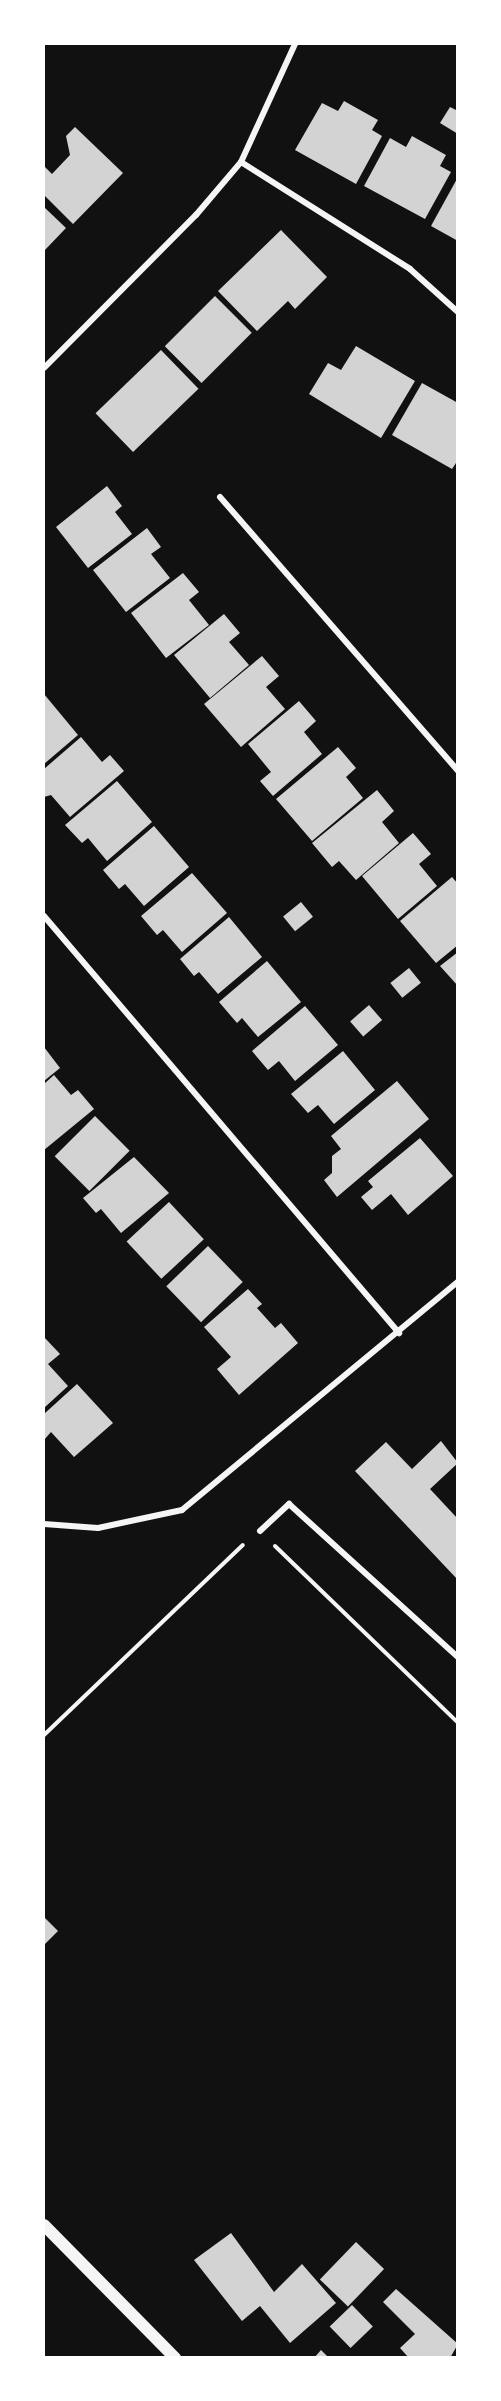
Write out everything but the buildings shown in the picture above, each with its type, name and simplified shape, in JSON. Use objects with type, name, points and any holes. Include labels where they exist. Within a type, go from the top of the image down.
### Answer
[{"type":"main road","points":[[44,2225],[175,2358]]},
{"type":"street","points":[[44,369],[196,216],[241,162],[295,44]]},
{"type":"street","points":[[241,162],[410,269],[458,312]]},
{"type":"street","points":[[220,497],[458,771]]},
{"type":"street","points":[[44,916],[399,1333]]},
{"type":"street","points":[[44,1524],[98,1528],[182,1510],[458,1282]]},
{"type":"street","points":[[260,1531],[289,1504],[458,1658]]},
{"type":"path","points":[[44,1735],[260,1531],[458,1723]]}]
